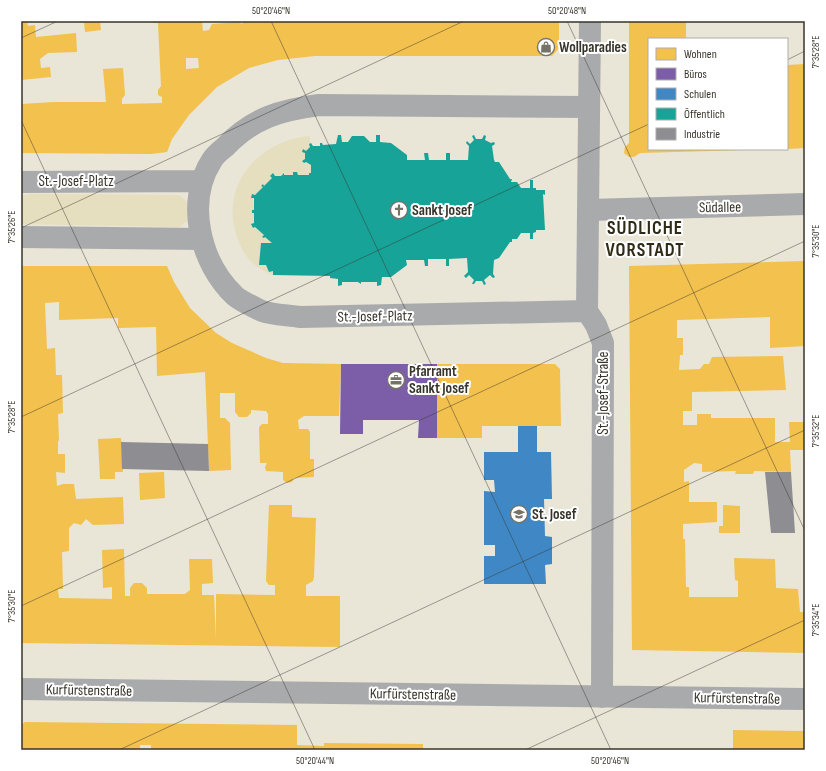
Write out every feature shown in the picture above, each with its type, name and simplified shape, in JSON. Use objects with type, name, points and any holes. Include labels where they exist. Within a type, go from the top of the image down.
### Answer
[{"type":"street","points":[[587,311],[590,21]]},
{"type":"street","name":"St.-Josef-Platz","points":[[587,311],[300,317],[263,311],[236,296],[214,268],[201,239],[198,208],[202,181],[212,159],[235,136],[261,119],[290,109],[319,105],[589,107]]},
{"type":"street","name":"St.-Josef-Platz","points":[[21,182],[202,181]]},
{"type":"street","name":"Südallee","points":[[588,210],[805,204]]},
{"type":"street","points":[[21,237],[201,239]]},
{"type":"street","name":"St.-Josef-Straße","points":[[587,311],[596,325],[603,343],[602,697]]},
{"type":"street","name":"Kurfürstenstraße","points":[[21,689],[805,699]]},
{"type":"shaded area","points":[[310,136],[310,147],[306,151],[303,150],[305,153],[305,159],[303,161],[311,165],[311,173],[309,175],[298,175],[297,172],[293,172],[293,175],[284,175],[283,173],[281,176],[275,176],[273,174],[272,178],[264,186],[263,184],[261,186],[263,187],[255,195],[252,194],[254,210],[252,210],[252,213],[254,213],[254,223],[251,225],[264,235],[262,237],[265,237],[272,243],[261,243],[259,264],[266,265],[269,272],[273,271],[273,275],[255,265],[246,256],[237,237],[233,218],[234,200],[239,183],[248,168],[260,156],[275,146],[291,139]]},
{"type":"shaded area","points":[[29,194],[179,195],[188,205],[189,215],[188,220],[179,227],[21,224],[21,196]]},
{"type":"building: Wohnen","points":[[21,21],[27,21],[28,26],[35,25],[36,37],[76,33],[77,52],[48,53],[40,59],[41,68],[50,67],[51,77],[21,80]]},
{"type":"building: Wohnen","points":[[84,21],[100,21],[101,30],[85,32]]},
{"type":"building: Wohnen","points":[[152,21],[202,21],[203,31],[209,30],[212,24],[239,22],[242,24],[244,21],[559,21],[559,48],[552,56],[315,56],[278,60],[249,68],[217,87],[189,115],[172,139],[167,152],[151,154],[21,153],[21,104],[53,102],[106,102],[103,69],[123,68],[125,95],[122,99],[122,104],[162,103],[162,97],[158,95],[158,90],[161,86],[158,23],[153,23]],"holes":[[[186,58],[198,58],[199,68],[186,69]]]},
{"type":"building: Wohnen","points":[[629,21],[686,22],[686,38],[648,38],[648,150],[745,150],[640,153],[634,157],[629,157],[624,153],[625,147],[629,143]]},
{"type":"building: Wohnen","points":[[805,64],[805,148],[788,149],[788,65]]},
{"type":"building: Wohnen","points":[[805,261],[805,346],[770,348],[770,317],[677,320],[677,338],[683,338],[683,355],[680,355],[679,370],[700,369],[704,364],[709,364],[712,357],[783,356],[786,390],[692,392],[692,411],[683,411],[683,425],[697,425],[697,414],[711,414],[711,418],[775,418],[775,442],[790,442],[789,422],[805,422],[805,450],[790,450],[791,472],[754,471],[753,474],[735,474],[736,471],[702,472],[702,464],[694,463],[684,470],[684,482],[689,481],[689,502],[717,502],[717,522],[683,524],[683,539],[685,539],[686,587],[689,587],[689,597],[738,597],[738,581],[735,580],[734,558],[775,559],[776,588],[798,589],[800,612],[805,612],[805,653],[632,650],[629,266]]},
{"type":"building: Wohnen","points":[[21,266],[167,266],[174,282],[190,308],[216,333],[232,343],[266,358],[283,363],[341,364],[339,416],[304,416],[298,420],[299,429],[308,429],[310,432],[310,459],[314,459],[314,477],[294,478],[292,482],[287,483],[283,480],[283,472],[266,471],[265,467],[267,463],[260,463],[259,427],[262,424],[268,424],[268,414],[266,411],[251,410],[251,413],[247,417],[239,417],[235,412],[235,393],[220,393],[220,418],[225,418],[230,423],[231,470],[209,471],[205,372],[157,376],[156,327],[118,328],[118,318],[59,320],[59,302],[45,303],[47,349],[55,348],[56,375],[62,375],[63,413],[58,414],[58,454],[65,454],[65,473],[56,472],[57,486],[63,484],[74,484],[76,499],[123,497],[124,524],[93,525],[86,519],[81,525],[74,523],[69,528],[69,551],[62,552],[63,589],[58,589],[59,598],[112,599],[112,587],[103,588],[102,550],[124,549],[125,596],[130,596],[130,588],[134,583],[142,583],[147,588],[147,594],[185,594],[190,590],[189,559],[212,559],[213,583],[202,584],[202,595],[214,595],[216,639],[216,594],[275,595],[275,585],[269,585],[266,581],[269,505],[292,505],[292,517],[316,518],[314,577],[313,581],[306,585],[306,596],[340,596],[340,647],[21,643]]},
{"type":"building: Wohnen","points":[[437,364],[555,364],[560,369],[561,426],[482,426],[482,438],[437,438]]},
{"type":"building: Wohnen","points":[[121,438],[123,472],[115,472],[115,479],[100,479],[98,439]]},
{"type":"building: Wohnen","points":[[164,472],[165,498],[140,500],[139,473]]},
{"type":"building: Wohnen","points":[[723,505],[740,506],[740,533],[719,533],[719,526],[723,526]]},
{"type":"building: Wohnen","points":[[25,722],[297,725],[297,745],[324,746],[324,743],[423,744],[423,750],[151,750],[151,745],[140,745],[140,750],[21,750],[21,725]]},
{"type":"building: Wohnen","points":[[733,730],[805,731],[805,750],[733,750]]},
{"type":"building: Büros","points":[[341,364],[437,364],[437,438],[418,438],[419,420],[363,420],[363,434],[340,434]]},
{"type":"building: Schulen","points":[[518,426],[537,426],[537,452],[551,452],[552,499],[544,499],[545,536],[552,537],[552,564],[545,565],[546,584],[484,584],[484,556],[495,556],[495,545],[484,545],[484,491],[495,492],[494,480],[484,480],[484,452],[518,452]]},
{"type":"building: Öffentlich","name":"Sankt Josef","points":[[338,135],[341,135],[342,142],[348,142],[352,136],[364,136],[370,142],[376,142],[376,135],[380,135],[380,142],[391,143],[407,155],[407,160],[425,160],[424,153],[428,153],[429,160],[446,160],[446,153],[450,153],[450,160],[468,160],[469,146],[466,143],[467,141],[470,144],[474,140],[472,136],[474,135],[476,139],[482,139],[484,135],[486,136],[485,140],[491,143],[494,142],[495,144],[492,146],[494,160],[495,162],[499,162],[510,179],[512,179],[511,182],[517,182],[521,188],[530,188],[530,180],[533,180],[533,188],[536,188],[536,190],[545,190],[545,195],[543,194],[545,230],[536,230],[536,232],[533,233],[533,239],[530,239],[530,233],[521,233],[517,239],[512,239],[512,242],[510,242],[499,258],[494,260],[493,274],[495,277],[493,278],[490,275],[484,280],[486,284],[484,285],[482,281],[476,281],[472,284],[474,280],[469,275],[466,278],[464,276],[468,272],[467,258],[449,259],[449,266],[446,266],[446,259],[428,259],[428,266],[425,266],[424,260],[406,260],[407,265],[391,277],[382,277],[381,285],[377,286],[377,282],[361,282],[361,284],[358,282],[342,282],[342,285],[338,286],[338,279],[330,278],[330,276],[273,275],[273,271],[269,272],[266,265],[259,265],[261,243],[272,243],[265,237],[262,237],[264,235],[255,227],[253,228],[251,224],[254,223],[254,213],[252,213],[252,210],[254,210],[254,198],[251,198],[252,194],[255,195],[263,187],[261,186],[263,184],[264,186],[272,178],[270,176],[273,173],[275,176],[281,176],[284,173],[284,175],[293,175],[293,172],[297,172],[298,175],[309,175],[309,173],[311,173],[311,165],[302,161],[305,159],[305,153],[302,152],[303,149],[306,151],[310,147],[309,144],[311,143],[313,146],[320,146],[320,143],[323,145],[336,144]]},
{"type":"building: Industrie","points":[[121,442],[208,444],[209,471],[122,469]]},
{"type":"building: Industrie","points":[[765,472],[791,472],[795,533],[771,533]]},
{"type":"place","name":"Wollparadies","points":[[546,47]]},
{"type":"place","name":"Sankt Josef","points":[[399,210]]},
{"type":"place","name":"Pfarramt Sankt Josef","points":[[396,380]]},
{"type":"place","name":"St. Josef","points":[[519,514]]},
{"type":"district","name":"SÜDLICHE VORSTADT","points":[[645,238]]}]
